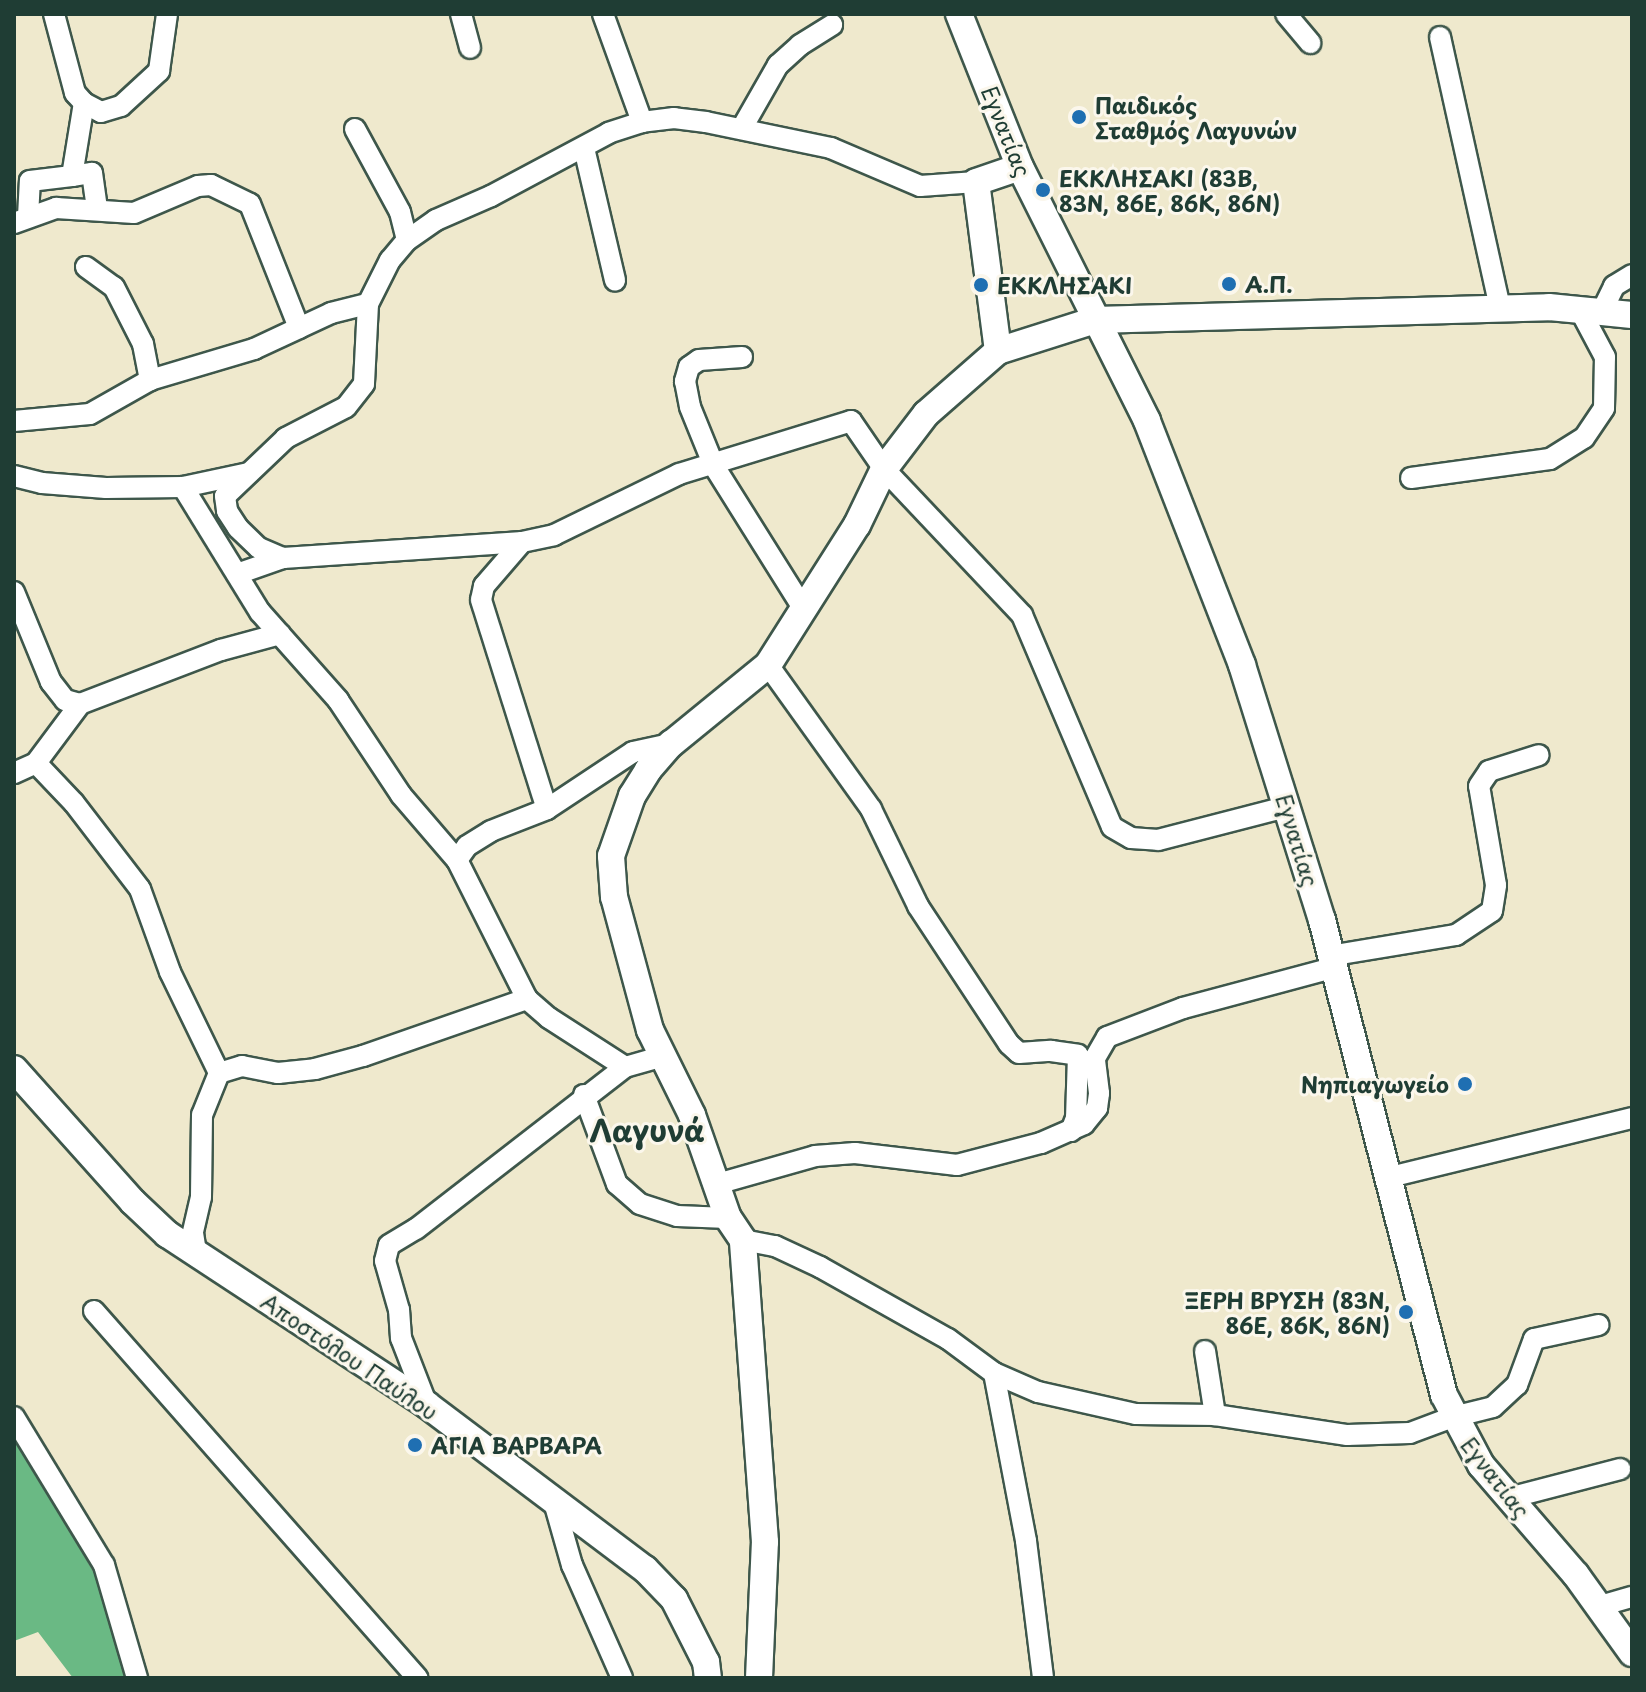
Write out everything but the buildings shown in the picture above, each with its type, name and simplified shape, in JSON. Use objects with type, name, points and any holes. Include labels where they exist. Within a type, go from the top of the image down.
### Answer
[{"type":"street","points":[[54,14],[75,93],[84,103],[101,112],[121,106],[159,71],[167,14]]},
{"type":"street","points":[[461,14],[470,48]]},
{"type":"street","points":[[603,14],[642,122]]},
{"type":"street","name":"Εγνατίας","points":[[959,14],[1020,167],[1147,421],[1242,665],[1289,806],[1390,1177],[1430,1349],[1453,1417],[1481,1465],[1600,1606],[1632,1653]]},
{"type":"street","points":[[1286,14],[1310,43]]},
{"type":"street","points":[[742,128],[778,65],[800,45],[832,25]]},
{"type":"street","points":[[1440,37],[1500,308]]},
{"type":"street","points":[[72,176],[84,103]]},
{"type":"street","points":[[283,558],[259,548],[238,528],[227,511],[225,496],[253,473],[286,438],[346,407],[364,384],[368,304],[390,260],[407,240],[436,220],[609,133],[642,122],[674,118],[742,128],[831,148],[920,186],[976,182],[1020,167]]},
{"type":"street","points":[[355,129],[400,212],[407,240]]},
{"type":"street","points":[[584,148],[615,280]]},
{"type":"street","points":[[21,220],[30,181],[92,173],[97,209]]},
{"type":"street","points":[[976,182],[998,351]]},
{"type":"street","points":[[21,220],[56,208],[134,213],[198,186],[211,185],[250,204],[299,328]]},
{"type":"street","points":[[86,267],[114,287],[143,344],[150,380]]},
{"type":"street","points":[[1590,309],[1632,275]]},
{"type":"street","points":[[14,421],[90,414],[150,380],[254,349],[331,313],[368,304]]},
{"type":"street","points":[[759,1678],[765,1542],[743,1240],[728,1218],[692,1115],[661,1057],[620,932],[611,856],[632,796],[648,770],[671,744],[768,665],[857,525],[884,469],[926,414],[998,351],[1095,320],[1500,308],[1590,309],[1632,315]]},
{"type":"street","points":[[1411,478],[1550,459],[1584,438],[1604,408],[1605,357],[1590,309]]},
{"type":"street","points":[[742,357],[699,360],[689,367],[685,381],[690,407],[714,466],[805,611]]},
{"type":"street","points":[[237,574],[283,558],[522,542],[554,535],[679,474],[714,466],[818,429],[851,421],[884,469],[1022,615],[1112,827],[1131,838],[1158,840],[1289,806]]},
{"type":"street","points":[[14,476],[42,483],[106,488],[183,487],[253,473]]},
{"type":"street","points":[[183,487],[260,612],[338,700],[401,795],[457,860],[527,999],[549,1018],[625,1067]]},
{"type":"street","points":[[522,542],[484,586],[481,600],[547,809]]},
{"type":"street","points":[[14,592],[51,682],[65,700],[80,704]]},
{"type":"street","points":[[14,773],[36,763],[80,704],[197,658],[280,634]]},
{"type":"street","points":[[768,665],[871,809],[918,906],[1009,1044],[1019,1053],[1051,1051],[1087,1057]]},
{"type":"street","points":[[457,860],[467,846],[491,831],[547,809],[633,752],[671,744]]},
{"type":"street","points":[[1087,1057],[1107,1037],[1123,1027],[1331,962],[1456,935],[1492,911],[1496,885],[1479,786],[1489,771],[1539,755]]},
{"type":"street","points":[[36,763],[74,803],[140,889],[170,972],[219,1073],[202,1115],[201,1197],[193,1233],[197,1257]]},
{"type":"street","points":[[219,1073],[242,1066],[278,1073],[315,1069],[363,1056],[527,999]]},
{"type":"street","points":[[427,1405],[401,1338],[399,1310],[385,1261],[389,1245],[416,1229],[584,1095],[625,1067],[661,1057]]},
{"type":"street","points":[[717,1184],[815,1156],[855,1153],[957,1165],[1041,1143],[1084,1124],[1097,1108],[1099,1093],[1087,1057]]},
{"type":"street","name":"Αποστόλου Παύλου","points":[[14,1069],[133,1202],[197,1257],[427,1405],[645,1569],[674,1599],[705,1673]]},
{"type":"street","points":[[584,1095],[617,1184],[640,1204],[677,1216],[728,1218]]},
{"type":"street","points":[[1390,1177],[1632,1118]]},
{"type":"street","points":[[743,1240],[775,1246],[863,1290],[948,1339],[994,1373],[1038,1392],[1136,1414],[1215,1415],[1373,1437],[1410,1433],[1453,1417],[1493,1407],[1517,1385],[1534,1339],[1598,1325]]},
{"type":"street","points":[[94,1311],[410,1673]]},
{"type":"street","points":[[1205,1351],[1215,1415]]},
{"type":"street","points":[[994,1373],[1026,1541],[1043,1678]]},
{"type":"street","points":[[14,1417],[104,1565],[137,1678]]},
{"type":"street","points":[[1509,1498],[1620,1469]]},
{"type":"street","points":[[554,1502],[572,1565],[622,1678]]},
{"type":"street","points":[[1600,1606],[1632,1597]]},
{"type":"green space","points":[[14,1437],[52,1496],[95,1575],[127,1678],[73,1678],[38,1632],[14,1641]]},
{"type":"place","name":"Παιδικός Σταθμός Λαγυνών","points":[[1079,117]]},
{"type":"place","name":"ΕΚΚΛΗΣΑΚΙ (83Β, 83Ν, 86Ε, 86Κ, 86Ν)","points":[[1043,190]]},
{"type":"place","name":"Α.Π.","points":[[1229,284]]},
{"type":"place","name":"ΕΚΚΛΗΣΑΚΙ","points":[[981,285]]},
{"type":"place","name":"Νηπιαγωγείο","points":[[1465,1084]]},
{"type":"place","name":"ΞΕΡΗ ΒΡΥΣΗ (83Ν, 86Ε, 86Κ, 86Ν)","points":[[1406,1312]]},
{"type":"place","name":"ΑΓΙΑ ΒΑΡΒΑΡΑ","points":[[415,1445]]},
{"type":"district","name":"Λαγυνά","points":[[647,1130]]}]
